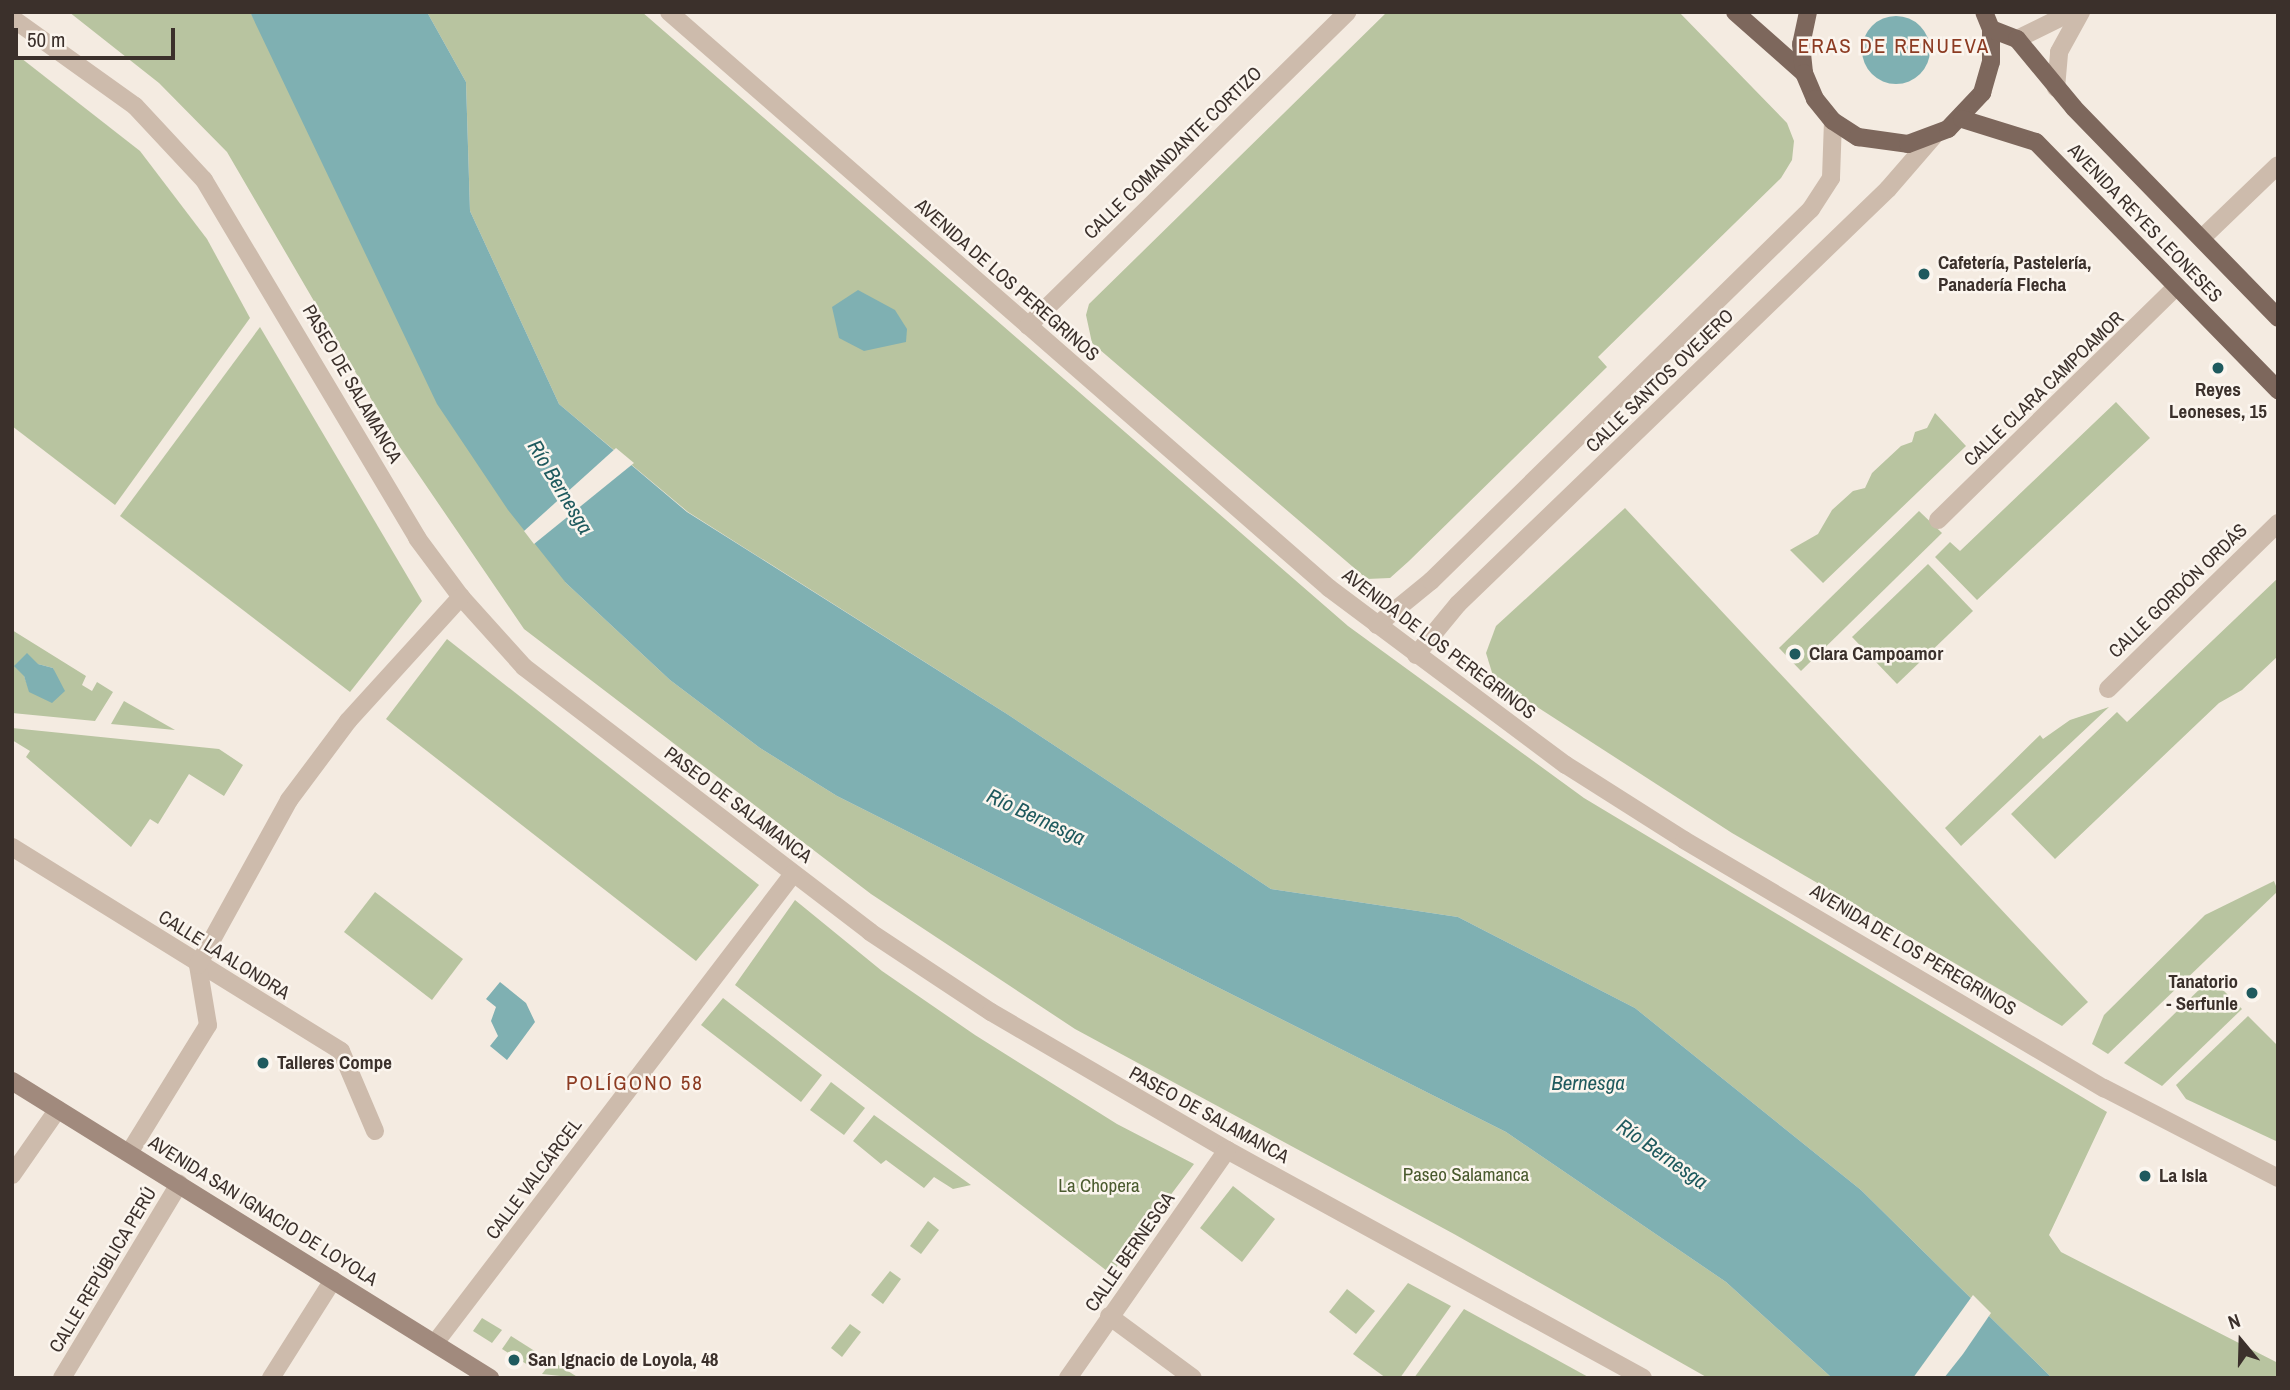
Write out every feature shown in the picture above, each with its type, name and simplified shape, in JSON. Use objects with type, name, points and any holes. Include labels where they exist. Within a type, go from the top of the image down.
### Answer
[{"type":"main road","points":[[1735,12],[1804,73]]},
{"type":"main road","points":[[1808,12],[1801,44],[1804,73],[1815,99],[1833,121],[1858,137],[1882,144],[1933,137],[1962,119],[1985,82],[1992,62],[1987,21]]},
{"type":"main road","points":[[1987,21],[2017,39]]},
{"type":"main road","name":"AVENIDA REYES LEONESES","points":[[2017,39],[2056,88],[2278,318]]},
{"type":"main road","name":"AVENIDA REYES LEONESES","points":[[1962,119],[2036,142],[2278,390]]},
{"type":"main road","name":"AVENIDA SAN IGNACIO DE LOYOLA","points":[[12,1082],[435,1343],[480,1375]]},
{"type":"street","name":"AVENIDA DE LOS PEREGRINOS","points":[[670,12],[1191,471],[1377,625],[1566,765],[1684,840],[2104,1088],[2278,1178]]},
{"type":"street","name":"CALLE COMANDANTE CORTIZO","points":[[1028,326],[1349,12]]},
{"type":"street","points":[[2017,39],[2072,12]]},
{"type":"street","points":[[2056,88],[2059,52],[2081,12]]},
{"type":"street","name":"PASEO DE SALAMANCA","points":[[20,18],[135,106],[204,180],[417,538],[461,597],[524,667],[870,932],[981,1006],[1227,1150],[1643,1378]]},
{"type":"street","name":"CALLE SANTOS OVEJERO","points":[[1377,625],[1431,581],[1811,209],[1831,178],[1833,121]]},
{"type":"street","name":"CALLE SANTOS OVEJERO","points":[[1416,655],[1458,604],[1888,190],[1933,137]]},
{"type":"street","points":[[2202,238],[2278,165]]},
{"type":"street","name":"CALLE CLARA CAMPOAMOR","points":[[1938,520],[2177,286]]},
{"type":"street","name":"CALLE GORDÓN ORDÁS","points":[[2108,689],[2278,523]]},
{"type":"street","points":[[129,1153],[208,1025],[198,965],[289,800],[348,720],[461,597]]},
{"type":"street","name":"CALLE LA ALONDRA","points":[[12,847],[198,965],[341,1051],[375,1131]]},
{"type":"street","name":"CALLE VALCÁRCEL","points":[[435,1343],[793,874]]},
{"type":"street","points":[[12,1175],[58,1109]]},
{"type":"street","name":"CALLE BERNESGA","points":[[1068,1378],[1227,1150]]},
{"type":"street","name":"CALLE REPÚBLICA PERÚ","points":[[62,1378],[179,1184]]},
{"type":"street","points":[[271,1378],[333,1280]]},
{"type":"street","points":[[1109,1316],[1193,1378]]},
{"type":"green space","name":"Paseo Salamanca","points":[[69,12],[250,12],[566,583],[670,680],[760,748],[837,796],[1506,1132],[1726,1282],[1832,1378],[1708,1378],[1454,1234],[1075,1029],[871,894],[524,629],[395,440],[227,152],[159,83]]},
{"type":"green space","points":[[427,12],[642,12],[1348,626],[1584,798],[2107,1112],[2049,1235],[2061,1252],[2278,1363],[2278,1378],[2052,1378],[1861,1190],[1635,1008],[1458,917],[1271,889],[1007,714],[688,512],[559,404],[470,211],[466,82]]},
{"type":"green space","points":[[1387,12],[1679,12],[1787,123],[1794,141],[1792,160],[1781,178],[1598,357],[1607,367],[1390,578],[1367,579],[1092,343],[1086,315],[1089,304]]},
{"type":"green space","points":[[12,51],[140,151],[207,239],[250,318],[115,505],[12,426]]},
{"type":"green space","points":[[260,327],[422,601],[350,692],[120,516]]},
{"type":"green space","points":[[2116,402],[2150,438],[1977,600],[1935,557],[1950,542],[1960,551]]},
{"type":"green space","points":[[1935,413],[1966,446],[1823,583],[1790,550],[1818,534],[1832,510],[1853,491],[1865,488],[1872,473],[1901,446],[1912,442],[1915,432],[1927,428]]},
{"type":"green space","points":[[1625,508],[2088,1002],[2062,1026],[1732,833],[1494,679],[1486,653],[1496,626]]},
{"type":"green space","points":[[1919,511],[1942,533],[1801,671],[1779,648]]},
{"type":"green space","points":[[1928,564],[1973,611],[1897,684],[1852,637]]},
{"type":"green space","points":[[2278,578],[2278,656],[2242,690],[2219,703],[2055,859],[2011,814],[2117,712],[2127,722]]},
{"type":"green space","points":[[12,630],[86,676],[82,685],[92,691],[97,682],[113,692],[95,721],[12,713]],"holes":[[[38,664],[53,668],[58,684],[30,692],[24,676]]]},
{"type":"green space","points":[[447,639],[759,885],[696,961],[386,719]]},
{"type":"green space","points":[[124,701],[175,730],[111,724]]},
{"type":"green space","points":[[2109,707],[1961,846],[1945,828],[2040,735],[2043,739],[2070,720]]},
{"type":"green space","points":[[12,728],[219,749],[243,765],[224,796],[189,774],[158,824],[150,819],[131,847],[26,757],[30,751],[12,740]]},
{"type":"green space","points":[[2274,881],[2278,891],[2108,1054],[2092,1044],[2104,1015],[2205,915]]},
{"type":"green space","points":[[375,892],[463,959],[432,1000],[344,932]]},
{"type":"green space","name":"La Chopera","points":[[795,900],[882,971],[975,1035],[1117,1124],[1194,1164],[1111,1274],[735,985]]},
{"type":"green space","points":[[2211,978],[2242,1009],[2162,1086],[2124,1063]]},
{"type":"green space","points":[[723,998],[822,1075],[801,1102],[701,1025]]},
{"type":"green space","points":[[2248,1016],[2278,1046],[2278,1142],[2186,1099],[2176,1085]]},
{"type":"green space","points":[[831,1082],[865,1108],[844,1135],[810,1110]]},
{"type":"green space","points":[[874,1115],[971,1185],[953,1189],[934,1177],[924,1188],[886,1160],[881,1164],[853,1141]]},
{"type":"green space","points":[[1233,1186],[1275,1219],[1242,1262],[1200,1228]]},
{"type":"green space","points":[[928,1221],[939,1230],[921,1254],[910,1246]]},
{"type":"green space","points":[[890,1271],[901,1279],[883,1304],[871,1295]]},
{"type":"green space","points":[[1408,1283],[1451,1306],[1400,1378],[1386,1378],[1353,1354]]},
{"type":"green space","points":[[1347,1289],[1375,1311],[1356,1334],[1329,1312]]},
{"type":"green space","points":[[1464,1309],[1590,1378],[1414,1378]]},
{"type":"green space","points":[[482,1318],[502,1330],[492,1343],[473,1331]]},
{"type":"green space","points":[[850,1324],[861,1332],[842,1357],[831,1348]]},
{"type":"green space","points":[[511,1336],[541,1355],[533,1368],[502,1349]]},
{"type":"green space","points":[[552,1361],[579,1378],[542,1374]]},
{"type":"water","name":"Bernesga","points":[[250,12],[427,12],[466,82],[470,211],[559,404],[687,512],[1007,714],[1271,889],[1458,917],[1635,1008],[1861,1190],[2052,1378],[1832,1378],[1726,1282],[1506,1132],[837,796],[760,748],[670,680],[566,583],[508,510],[437,404]]},
{"type":"water","points":[[1896,16],[1909,19],[1920,26],[1927,37],[1930,50],[1927,63],[1920,74],[1909,81],[1896,84],[1883,81],[1872,74],[1865,63],[1862,50],[1865,37],[1872,26],[1883,19]]},
{"type":"water","points":[[858,290],[895,310],[907,329],[906,342],[864,351],[839,338],[832,307]]},
{"type":"water","points":[[27,653],[38,664],[53,668],[65,691],[52,703],[29,692],[24,676],[14,666]]},
{"type":"water","points":[[500,982],[526,1003],[535,1022],[507,1060],[490,1046],[498,1036],[491,1021],[496,1007],[486,999]]},
{"type":"pier","points":[[616,448],[634,463],[534,544],[524,531]]},
{"type":"pier","points":[[1973,1295],[1991,1313],[1963,1354],[1944,1378],[1913,1378]]},
{"type":"place","name":"Cafetería, Pastelería, Panadería Flecha","points":[[1924,274]]},
{"type":"place","name":"Reyes Leoneses, 15","points":[[2218,368]]},
{"type":"place","name":"Clara Campoamor","points":[[1795,654]]},
{"type":"place","name":"Tanatorio - Serfunle","points":[[2252,993]]},
{"type":"place","name":"Talleres Compe","points":[[263,1063]]},
{"type":"place","name":"La Isla","points":[[2145,1176]]},
{"type":"place","name":"San Ignacio de Loyola, 48","points":[[514,1360]]},
{"type":"district","name":"ERAS DE RENUEVA","points":[[1894,46]]},
{"type":"district","name":"POLÍGONO 58","points":[[635,1083]]},
{"type":"water label","name":"Río Bernesga","points":[[560,487]]},
{"type":"water label","name":"Río Bernesga","points":[[1036,817]]},
{"type":"water label","name":"Río Bernesga","points":[[1662,1154]]}]
